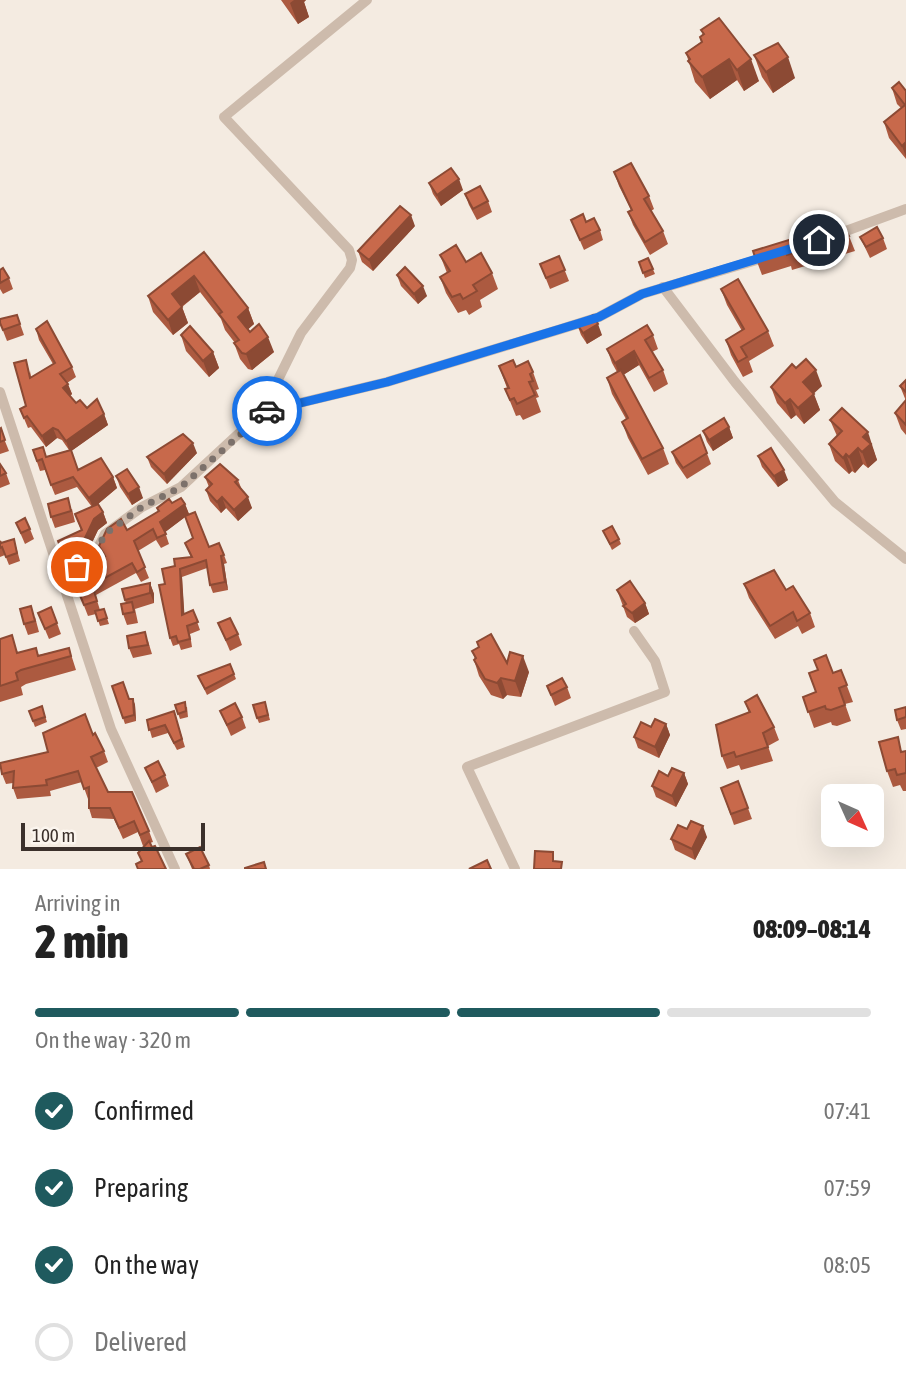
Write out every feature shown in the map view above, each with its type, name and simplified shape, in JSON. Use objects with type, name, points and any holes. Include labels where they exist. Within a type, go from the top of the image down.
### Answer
[{"type":"street","points":[[60,580],[95,554],[105,534],[142,507],[181,487],[262,412],[291,349],[350,268],[352,260],[349,250],[223,117],[367,0]]},
{"type":"street","points":[[825,238],[906,209]]},
{"type":"street","points":[[262,412],[387,382],[599,317],[642,294],[778,253]]},
{"type":"street","points":[[663,287],[750,400],[835,502],[906,559]]},
{"type":"street","points":[[0,392],[111,729],[175,869]]},
{"type":"street","points":[[515,869],[467,767],[665,692],[655,660],[634,631]]},
{"type":"building","points":[[719,18],[751,59],[737,70],[729,59],[702,77],[688,61],[690,59],[686,53],[702,42],[700,37],[704,34],[701,30]]},
{"type":"building","points":[[778,43],[788,57],[766,72],[754,55]]},
{"type":"building","points":[[899,82],[906,91],[906,142],[902,146],[884,122],[905,105],[892,88]]},
{"type":"building","points":[[631,163],[649,196],[644,199],[663,231],[645,242],[628,212],[632,210],[614,172]]},
{"type":"building","points":[[451,168],[459,179],[437,195],[429,183]]},
{"type":"building","points":[[480,186],[488,201],[473,209],[465,194]]},
{"type":"building","points":[[400,206],[411,215],[369,260],[358,251]]},
{"type":"building","points":[[583,214],[586,222],[594,218],[600,230],[580,240],[571,220]]},
{"type":"building","points":[[841,224],[849,236],[787,255],[786,251],[756,260],[753,251]]},
{"type":"building","points":[[877,227],[883,238],[866,247],[860,237]]},
{"type":"building","points":[[456,245],[466,262],[481,253],[492,273],[473,285],[477,291],[463,299],[460,294],[452,297],[440,277],[450,271],[440,255]]},
{"type":"building","points":[[204,252],[248,308],[238,317],[250,332],[259,324],[268,337],[246,354],[234,343],[239,340],[219,314],[222,312],[194,276],[172,294],[182,307],[168,320],[148,296]]},
{"type":"building","points":[[559,256],[565,270],[546,278],[540,264]]},
{"type":"building","points":[[648,258],[653,269],[643,273],[639,262]]},
{"type":"building","points":[[405,267],[423,286],[414,294],[397,275]]},
{"type":"building","points":[[3,268],[9,278],[0,283],[0,270]]},
{"type":"building","points":[[738,279],[768,331],[741,347],[747,357],[738,362],[726,340],[744,329],[721,289]]},
{"type":"building","points":[[17,315],[20,324],[3,330],[0,319]]},
{"type":"building","points":[[593,315],[598,324],[583,333],[577,324]]},
{"type":"building","points":[[47,321],[72,367],[60,374],[68,384],[63,388],[76,403],[80,400],[87,408],[97,399],[104,414],[66,441],[58,430],[53,428],[42,436],[27,416],[24,418],[20,409],[26,406],[14,363],[26,360],[30,378],[55,363],[36,329]]},
{"type":"building","points":[[647,325],[653,335],[645,340],[663,370],[649,378],[634,351],[615,363],[607,349]]},
{"type":"building","points":[[190,326],[213,352],[203,361],[181,335]]},
{"type":"building","points":[[806,359],[816,370],[803,382],[814,394],[798,408],[790,399],[785,403],[771,387],[792,364],[796,368]]},
{"type":"building","points":[[513,360],[516,367],[528,361],[533,372],[530,374],[533,381],[529,382],[535,395],[517,404],[514,398],[510,400],[505,389],[509,388],[499,366]]},
{"type":"building","points":[[621,370],[663,448],[642,459],[622,422],[628,418],[607,378]]},
{"type":"building","points":[[906,380],[906,392],[900,386]]},
{"type":"building","points":[[906,400],[906,425],[895,413]]},
{"type":"building","points":[[842,408],[868,432],[863,437],[871,444],[862,452],[858,448],[849,457],[846,454],[843,458],[829,444],[842,431],[830,420]]},
{"type":"building","points":[[724,418],[729,427],[709,440],[703,431]]},
{"type":"building","points":[[0,429],[5,440],[0,442]]},
{"type":"building","points":[[183,434],[193,443],[164,474],[147,457]]},
{"type":"building","points":[[700,435],[707,453],[683,468],[672,452]]},
{"type":"building","points":[[43,447],[46,457],[71,450],[78,470],[101,458],[113,477],[89,498],[73,477],[51,485],[42,459],[37,461],[33,450]]},
{"type":"building","points":[[771,448],[784,470],[774,476],[758,456]]},
{"type":"building","points":[[0,464],[6,473],[0,476]]},
{"type":"building","points":[[220,464],[238,480],[235,482],[248,497],[234,510],[222,497],[217,502],[206,490],[212,484],[205,477]]},
{"type":"building","points":[[127,469],[139,487],[128,494],[116,476]]},
{"type":"building","points":[[68,498],[71,511],[51,517],[48,504]]},
{"type":"building","points":[[181,498],[185,504],[160,522],[166,534],[157,538],[153,529],[134,541],[145,567],[137,572],[132,563],[92,585],[83,567],[105,556],[99,546],[107,529],[121,519],[127,530],[159,511],[157,508],[169,499],[172,503]]},
{"type":"building","points":[[98,504],[103,512],[94,519],[85,538],[63,553],[58,541],[82,530],[75,514]]},
{"type":"building","points":[[195,512],[209,547],[219,543],[224,555],[221,556],[225,582],[210,585],[206,560],[180,569],[182,615],[193,610],[198,622],[187,626],[190,639],[178,642],[176,636],[170,638],[159,585],[165,584],[162,569],[175,566],[174,559],[192,557],[185,543],[193,538],[185,516]]},
{"type":"building","points":[[25,518],[30,529],[21,533],[16,523]]},
{"type":"building","points":[[612,526],[619,539],[610,544],[603,531]]},
{"type":"building","points":[[14,539],[17,553],[6,557],[2,547],[0,548],[0,541],[1,543]]},
{"type":"building","points":[[774,570],[786,590],[793,586],[810,613],[797,621],[793,612],[770,626],[744,584]]},
{"type":"building","points":[[630,581],[645,603],[632,613],[623,606],[626,604],[617,590]]},
{"type":"building","points":[[150,583],[150,593],[125,600],[122,589]]},
{"type":"building","points":[[94,591],[97,601],[84,605],[79,593]]},
{"type":"building","points":[[132,602],[134,612],[123,614],[121,604]]},
{"type":"building","points":[[31,606],[35,621],[24,624],[20,609]]},
{"type":"building","points":[[51,607],[57,623],[45,629],[38,613]]},
{"type":"building","points":[[104,609],[107,618],[98,621],[95,611]]},
{"type":"building","points":[[230,618],[238,634],[226,640],[218,623]]},
{"type":"building","points":[[145,632],[148,645],[129,648],[127,636]]},
{"type":"building","points":[[491,634],[507,663],[510,652],[523,656],[515,681],[501,678],[497,683],[485,679],[474,660],[476,658],[472,651],[479,647],[477,642]]},
{"type":"building","points":[[12,635],[17,653],[36,648],[38,656],[69,648],[71,656],[21,670],[16,673],[18,680],[0,686],[0,639]]},
{"type":"building","points":[[826,655],[833,673],[841,670],[847,685],[839,688],[845,705],[831,710],[825,706],[808,712],[803,697],[816,692],[809,673],[818,670],[814,660]]},
{"type":"building","points":[[230,664],[234,674],[205,689],[198,676]]},
{"type":"building","points":[[562,678],[567,687],[551,695],[547,686]]},
{"type":"building","points":[[123,682],[129,699],[133,699],[134,715],[123,718],[112,686]]},
{"type":"building","points":[[757,695],[774,727],[763,733],[768,747],[736,757],[734,752],[722,756],[716,725],[750,712],[745,702]]},
{"type":"building","points":[[185,702],[186,711],[178,714],[175,705]]},
{"type":"building","points":[[265,702],[268,715],[257,718],[253,705]]},
{"type":"building","points":[[235,703],[242,717],[227,725],[220,711]]},
{"type":"building","points":[[42,706],[45,717],[33,721],[29,711]]},
{"type":"building","points":[[906,707],[906,717],[897,720],[895,710]]},
{"type":"building","points":[[174,711],[182,739],[174,743],[165,725],[149,730],[147,720]]},
{"type":"building","points":[[85,714],[93,735],[95,733],[104,751],[91,757],[108,792],[132,792],[149,831],[140,835],[134,821],[119,828],[110,808],[89,808],[89,787],[84,789],[78,771],[46,780],[47,785],[13,788],[14,771],[2,774],[0,763],[48,752],[43,733]]},
{"type":"building","points":[[655,719],[666,724],[655,747],[634,737],[641,722],[651,727]]},
{"type":"building","points":[[898,737],[901,752],[906,751],[906,773],[897,775],[895,769],[887,771],[879,742]]},
{"type":"building","points":[[158,761],[165,775],[152,782],[145,768]]},
{"type":"building","points":[[672,768],[684,773],[672,796],[652,786],[659,771],[668,776]]},
{"type":"building","points":[[738,781],[748,808],[731,814],[721,788]]},
{"type":"building","points":[[691,821],[703,826],[692,849],[671,839],[678,825],[687,829]]},
{"type":"building","points":[[149,841],[152,847],[155,846],[166,869],[138,869],[136,864],[142,861],[138,853]]},
{"type":"building","points":[[200,847],[209,865],[194,869],[186,854]]},
{"type":"building","points":[[535,851],[553,852],[553,861],[562,862],[561,869],[534,869]]},
{"type":"building","points":[[487,860],[491,869],[469,869]]},
{"type":"building","points":[[264,862],[266,869],[245,869],[245,868]]},
{"type":"way so far","points":[[77,567],[95,554],[105,534],[142,507],[181,487],[220,454],[262,412],[267,411]]},
{"type":"route","points":[[267,411],[387,382],[580,323],[599,317],[642,294],[819,240]]}]
